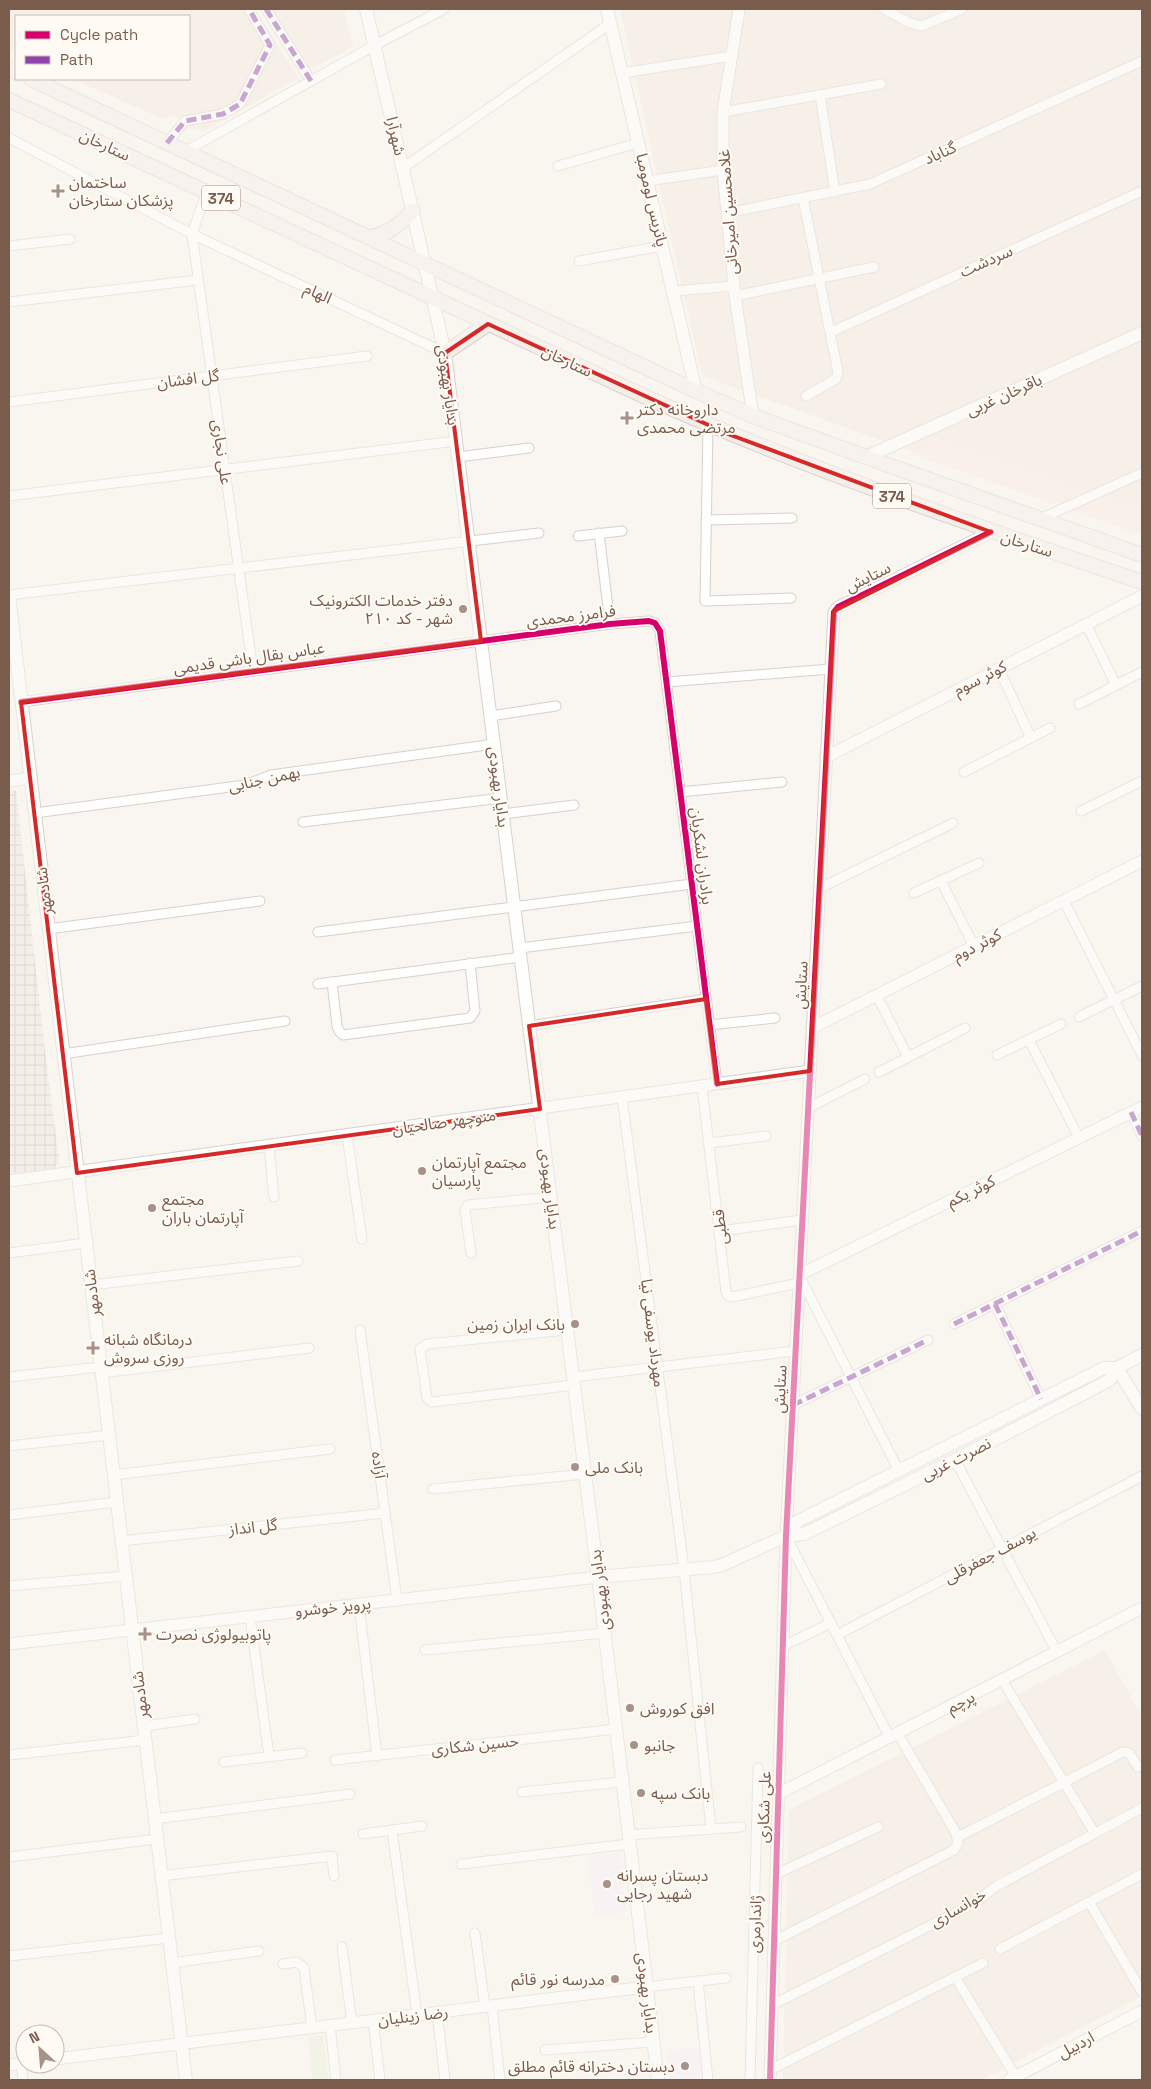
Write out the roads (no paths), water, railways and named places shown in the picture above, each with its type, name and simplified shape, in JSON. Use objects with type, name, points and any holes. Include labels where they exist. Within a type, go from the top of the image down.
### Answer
[{"type":"main road","name":"شهرآرا","points":[[366,9],[426,263]]},
{"type":"main road","name":"پاتریس لومومبا","points":[[607,9],[696,392]]},
{"type":"main road","name":"ستارخان","points":[[33,80],[426,263],[696,392],[753,416],[1142,555]]},
{"type":"main road","name":"ستارخان","points":[[9,100],[708,425],[991,532],[1138,580]]},
{"type":"main road","points":[[371,238],[402,223],[413,210]]},
{"type":"main road","name":"بدایار بهبودی","points":[[426,263],[445,353],[586,1474],[658,2080]]},
{"type":"main road","points":[[445,353],[488,324]]},
{"type":"main road","name":"باقرخان غربی","points":[[866,456],[1142,333]]},
{"type":"main road","name":"شادمهر","points":[[9,596],[12,655],[21,702],[35,813],[186,2080]]},
{"type":"main road","name":"نصرت غربی","points":[[786,1536],[798,1521],[1104,1368],[1117,1368],[1142,1355]]},
{"type":"main road","points":[[1117,1368],[1142,1409]]},
{"type":"main road","name":"نصرت غربی","points":[[598,1577],[684,1570],[722,1564],[786,1536],[804,1534],[955,1460],[1110,1380],[1117,1368]]},
{"type":"street","points":[[168,143],[185,121],[223,114],[240,104],[270,45],[249,9]]},
{"type":"street","points":[[268,9],[311,81]]},
{"type":"street","points":[[186,151],[375,44],[444,9]]},
{"type":"street","name":"غلامحسین امیرخانی","points":[[739,9],[723,112],[724,170],[734,291],[753,416]]},
{"type":"street","points":[[884,9],[910,23],[922,26],[962,9]]},
{"type":"street","points":[[403,168],[611,23]]},
{"type":"street","points":[[622,74],[732,56]]},
{"type":"street","name":"گناباد","points":[[727,213],[835,192],[879,180],[1142,61]]},
{"type":"street","points":[[723,112],[881,84]]},
{"type":"street","points":[[820,95],[835,192]]},
{"type":"street","name":"الهام","points":[[9,138],[192,234],[445,353]]},
{"type":"street","points":[[558,166],[638,143]]},
{"type":"street","points":[[647,181],[724,170]]},
{"type":"street","points":[[192,234],[207,191]]},
{"type":"street","name":"سردشت","points":[[831,332],[1142,191]]},
{"type":"street","points":[[803,198],[831,332],[838,376],[806,396]]},
{"type":"street","name":"علی نجاری","points":[[192,234],[252,671]]},
{"type":"street","points":[[9,246],[70,239]]},
{"type":"street","points":[[579,261],[662,246]]},
{"type":"street","points":[[672,291],[734,291],[819,278],[874,267]]},
{"type":"street","points":[[9,302],[198,280]]},
{"type":"street","name":"گل افشان","points":[[9,402],[367,356]]},
{"type":"street","points":[[708,425],[706,601],[791,598]]},
{"type":"street","points":[[9,496],[456,441]]},
{"type":"street","points":[[458,457],[529,448]]},
{"type":"street","points":[[1040,518],[1142,472]]},
{"type":"street","points":[[706,520],[792,518]]},
{"type":"street","points":[[578,536],[622,531]]},
{"type":"street","name":"ستایش","points":[[786,1536],[834,612],[838,607],[991,532]]},
{"type":"street","points":[[600,533],[610,624]]},
{"type":"street","points":[[9,596],[238,567],[539,534]]},
{"type":"street","points":[[1138,580],[1138,597]]},
{"type":"street","name":"کوثر سوم","points":[[826,756],[1138,597]]},
{"type":"street","name":"فرامرز محمدی","points":[[481,641],[610,624],[652,621],[658,626],[660,631]]},
{"type":"street","points":[[1086,624],[1116,685]]},
{"type":"street","name":"برادران لشکریان","points":[[660,631],[717,1084]]},
{"type":"street","name":"عباس بقال باشی قدیمی","points":[[21,702],[481,641]]},
{"type":"street","points":[[667,682],[831,668]]},
{"type":"street","points":[[999,669],[1031,738]]},
{"type":"street","points":[[1079,704],[1142,672]]},
{"type":"street","points":[[490,716],[556,706]]},
{"type":"street","points":[[964,772],[1050,728]]},
{"type":"street","name":"بهمن جنابی","points":[[35,813],[245,785],[271,775],[494,744]]},
{"type":"street","points":[[9,781],[30,778]]},
{"type":"street","points":[[1081,811],[1142,781]]},
{"type":"street","points":[[680,792],[782,782]]},
{"type":"street","points":[[303,822],[501,798]]},
{"type":"street","points":[[503,814],[574,805]]},
{"type":"street","points":[[820,888],[953,823]]},
{"type":"street","name":"کوثر دوم","points":[[812,1028],[1142,861]]},
{"type":"street","points":[[914,893],[979,863]]},
{"type":"street","points":[[941,881],[974,946]]},
{"type":"street","points":[[318,932],[692,884]]},
{"type":"street","points":[[48,929],[260,901]]},
{"type":"street","points":[[1064,901],[1142,1055]]},
{"type":"street","points":[[318,984],[470,963],[520,953],[697,926]]},
{"type":"street","points":[[332,982],[339,1031],[343,1035],[470,1018],[475,1011],[470,963]]},
{"type":"street","points":[[1079,1017],[1142,986]]},
{"type":"street","points":[[877,996],[908,1057]]},
{"type":"street","points":[[529,1026],[706,999]]},
{"type":"street","points":[[710,1025],[775,1018]]},
{"type":"street","points":[[63,1054],[285,1021]]},
{"type":"street","points":[[997,1055],[1061,1024]]},
{"type":"street","points":[[879,1072],[966,1028]]},
{"type":"street","points":[[1029,1040],[1079,1138]]},
{"type":"street","name":"منوچهر صالحیان","points":[[9,1181],[810,1071]]},
{"type":"street","points":[[808,1108],[865,1079]]},
{"type":"street","name":"قطبی","points":[[702,1086],[728,1296],[732,1297],[799,1279]]},
{"type":"street","name":"مهرداد یوسفی نیا","points":[[622,1097],[684,1570],[710,1829]]},
{"type":"street","name":"کوثر یکم","points":[[799,1279],[1142,1107]]},
{"type":"street","points":[[1131,1112],[1142,1136]]},
{"type":"street","points":[[348,1135],[362,1240]]},
{"type":"street","points":[[710,1144],[766,1136]]},
{"type":"street","points":[[269,1146],[274,1197]]},
{"type":"street","points":[[472,1253],[466,1210],[468,1205],[551,1197]]},
{"type":"street","points":[[720,1231],[802,1220]]},
{"type":"street","points":[[954,1324],[1142,1231]]},
{"type":"street","points":[[9,1253],[86,1243]]},
{"type":"street","points":[[91,1285],[298,1261]]},
{"type":"street","points":[[799,1279],[899,1471]]},
{"type":"street","points":[[995,1304],[1041,1399]]},
{"type":"street","name":"آزاده","points":[[360,1330],[397,1600]]},
{"type":"street","points":[[567,1330],[427,1344],[420,1349],[427,1398],[432,1402],[657,1367],[795,1351]]},
{"type":"street","points":[[792,1405],[852,1378],[928,1340]]},
{"type":"street","points":[[9,1377],[101,1370],[309,1348]]},
{"type":"street","points":[[9,1446],[109,1435]]},
{"type":"street","points":[[114,1475],[330,1449]]},
{"type":"street","points":[[955,1460],[1057,1652]]},
{"type":"street","points":[[433,1489],[586,1474]]},
{"type":"street","name":"یوسف جعفرقلی","points":[[837,1635],[1142,1476]]},
{"type":"street","points":[[9,1515],[117,1502]]},
{"type":"street","name":"گل انداز","points":[[122,1541],[385,1512]]},
{"type":"street","points":[[786,1536],[837,1635],[894,1736],[958,1837]]},
{"type":"street","name":"علی شکاری","points":[[770,2075],[786,1536]]},
{"type":"street","points":[[9,1586],[126,1576]]},
{"type":"street","name":"پرویز خوشرو","points":[[9,1644],[598,1577]]},
{"type":"street","points":[[359,1605],[377,1756]]},
{"type":"street","name":"پرچم","points":[[778,1794],[1142,1608]]},
{"type":"street","points":[[250,1617],[269,1756]]},
{"type":"street","points":[[782,1646],[831,1623]]},
{"type":"street","points":[[425,1650],[605,1633]]},
{"type":"street","points":[[1002,1680],[1094,1832]]},
{"type":"street","points":[[144,1726],[195,1719]]},
{"type":"street","name":"حسین شکاری","points":[[335,1760],[616,1729]]},
{"type":"street","points":[[9,1755],[145,1740]]},
{"type":"street","points":[[774,1941],[954,1850],[958,1837],[1123,1752],[1129,1754],[1138,1767]]},
{"type":"street","points":[[224,1762],[302,1753]]},
{"type":"street","name":"ژاندارمری","points":[[750,2080],[758,1768]]},
{"type":"street","points":[[522,1792],[622,1782]]},
{"type":"street","points":[[155,1819],[350,1794]]},
{"type":"street","name":"خوانساری","points":[[772,2005],[975,1903],[995,1887],[1094,1832],[1142,1808]]},
{"type":"street","points":[[363,1834],[422,1826]]},
{"type":"street","points":[[461,1864],[710,1829],[742,1827]]},
{"type":"street","points":[[776,1874],[878,1827]]},
{"type":"street","points":[[392,1830],[417,2015]]},
{"type":"street","points":[[9,1857],[157,1839]]},
{"type":"street","points":[[162,1876],[332,1856],[334,1876]]},
{"type":"street","points":[[1000,1949],[1142,1874]]},
{"type":"street","points":[[1089,1902],[1142,1992]]},
{"type":"street","points":[[475,1933],[500,2080]]},
{"type":"street","points":[[9,1956],[169,1938]]},
{"type":"street","points":[[342,1947],[352,2023]]},
{"type":"street","points":[[172,1963],[258,1952]]},
{"type":"street","points":[[283,1964],[297,1962],[304,1968],[312,2028]]},
{"type":"street","points":[[770,2075],[983,1963]]},
{"type":"street","points":[[956,1977],[1012,2078]]},
{"type":"street","points":[[646,1987],[726,1978]]},
{"type":"street","points":[[698,1981],[708,2080]]},
{"type":"street","name":"رضا زینلیان","points":[[65,2058],[646,1987]]},
{"type":"street","name":"اردبیل","points":[[1012,2078],[1142,2010]]},
{"type":"street","points":[[437,2013],[445,2080]]},
{"type":"street","points":[[373,2020],[380,2080]]},
{"type":"street","points":[[330,2026],[336,2080]]},
{"type":"street","points":[[545,2050],[653,2042]]},
{"type":"place","name":"ساختمان پزشکان ستارخان","points":[[58,191]]},
{"type":"place","name":"داروخانه دکتر مرتضی محمدی","points":[[627,418]]},
{"type":"place","name":"دفتر خدمات الکترونیک شهر - کد ۲۱۰","points":[[463,609]]},
{"type":"place","name":"مجتمع آپارتمان پارسیان","points":[[422,1171]]},
{"type":"place","name":"مجتمع آپارتمان باران","points":[[152,1208]]},
{"type":"place","name":"بانک ایران زمین","points":[[575,1324]]},
{"type":"place","name":"درمانگاه شبانه روزی سروش","points":[[93,1348]]},
{"type":"place","name":"بانک ملی","points":[[575,1467]]},
{"type":"place","name":"پاتوبیولوژی نصرت","points":[[145,1634]]},
{"type":"place","name":"افق کوروش","points":[[630,1708]]},
{"type":"place","name":"جانبو","points":[[634,1745]]},
{"type":"place","name":"بانک سپه","points":[[641,1793]]},
{"type":"place","name":"دبستان پسرانه شهید رجایی","points":[[607,1884]]},
{"type":"place","name":"مدرسه نور قائم","points":[[615,1979]]},
{"type":"place","name":"دبستان دخترانه قائم مطلق","points":[[685,2066]]}]
